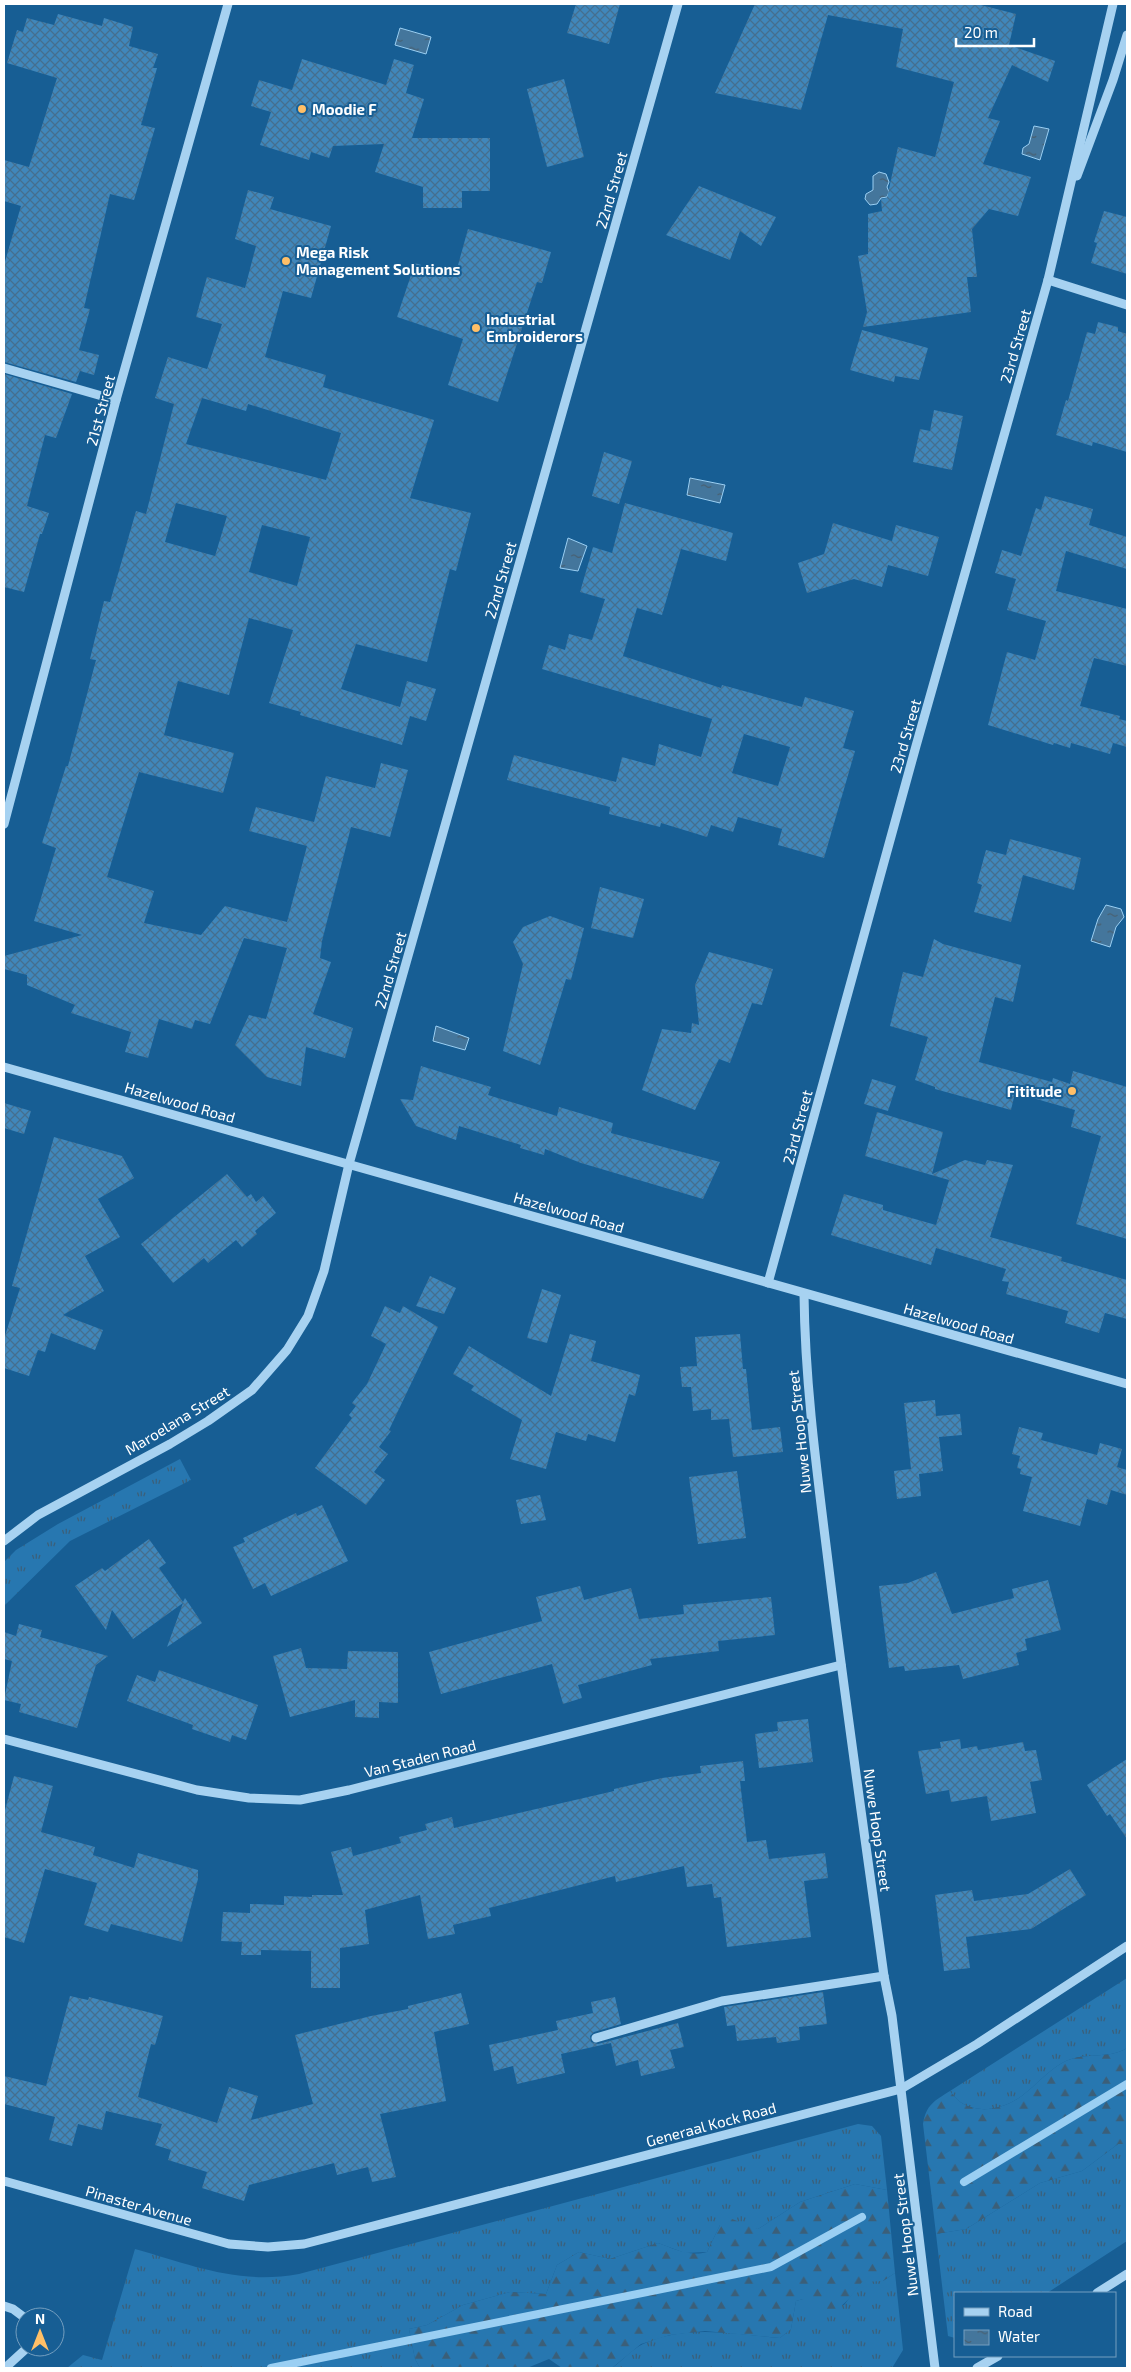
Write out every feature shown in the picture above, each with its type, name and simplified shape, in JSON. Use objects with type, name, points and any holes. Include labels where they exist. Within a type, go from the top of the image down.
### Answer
[{"type":"street","name":"21st Street","points":[[4,824],[116,400],[228,4]]},
{"type":"street","name":"22nd Street","points":[[349,1164],[678,4]]},
{"type":"street","name":"23rd Street","points":[[768,1283],[1048,280],[1113,4]]},
{"type":"street","name":"23rd Street","points":[[1068,197],[1113,80],[1127,35]]},
{"type":"street","points":[[1048,280],[1127,305]]},
{"type":"street","points":[[4,368],[116,400]]},
{"type":"street","name":"Hazelwood Road","points":[[4,1067],[1127,1384]]},
{"type":"street","name":"Maroelana Street","points":[[4,1541],[38,1515],[170,1444],[208,1421],[252,1390],[287,1350],[308,1316],[324,1271],[349,1164]]},
{"type":"street","name":"Nuwe Hoop Street","points":[[804,1294],[804,1344],[812,1427],[841,1665],[884,1976],[892,2016],[935,2368]]},
{"type":"street","name":"Van Staden Road","points":[[4,1738],[197,1790],[249,1798],[300,1800],[349,1790],[841,1665]]},
{"type":"street","name":"Generaal Kock Road","points":[[268,2247],[313,2241],[901,2089],[978,2044],[1127,1946]]},
{"type":"street","points":[[596,2038],[722,2001],[884,1976]]},
{"type":"street","name":"Pinaster Avenue","points":[[4,2181],[229,2244],[268,2247]]},
{"type":"street","points":[[1099,2292],[1127,2274]]},
{"type":"street","points":[[5,2368],[17,2357]]},
{"type":"street","points":[[977,2368],[996,2357]]},
{"type":"green space","points":[[180,1459],[191,1480],[70,1541],[4,1606],[4,1562],[16,1550],[58,1524]]},
{"type":"green space","points":[[1127,1978],[1127,2048],[1112,2054],[1070,2059],[1052,2070],[1014,2101],[995,2108],[975,2108],[965,2105],[950,2091]]},
{"type":"green space","points":[[1127,2048],[1127,2144],[1118,2144],[1082,2171],[1040,2183],[966,2229],[936,2234],[923,2124],[926,2112],[932,2104],[950,2091],[965,2105],[985,2109],[995,2108],[1014,2101],[1052,2070],[1070,2059],[1112,2054]]},
{"type":"green space","points":[[858,2124],[872,2126],[881,2136],[887,2190],[855,2184],[800,2202],[758,2229],[720,2225],[707,2252],[685,2253],[658,2243],[610,2259],[579,2252],[557,2265],[546,2294],[510,2292],[463,2305],[427,2325],[409,2329],[415,2359],[420,2368],[67,2368],[83,2355],[102,2360],[135,2249],[196,2267],[235,2275],[277,2277],[299,2274]]},
{"type":"green space","points":[[1118,2144],[1127,2144],[1127,2241],[1049,2292],[954,2292],[954,2338],[948,2336],[936,2234],[966,2229],[1040,2183],[1082,2171]]},
{"type":"green space","points":[[855,2184],[887,2190],[895,2273],[883,2281],[862,2282],[844,2304],[826,2312],[817,2313],[803,2299],[796,2301],[791,2329],[780,2338],[705,2331],[670,2335],[641,2344],[612,2368],[562,2368],[549,2359],[527,2368],[420,2368],[415,2359],[409,2329],[427,2325],[463,2305],[510,2292],[546,2294],[557,2265],[579,2252],[610,2259],[658,2243],[688,2253],[707,2252],[720,2225],[732,2219],[758,2229],[800,2202]]},
{"type":"green space","points":[[895,2273],[903,2350],[892,2368],[612,2368],[643,2344],[676,2334],[711,2332],[780,2338],[791,2329],[796,2301],[803,2299],[844,2305],[862,2281],[883,2281]]},
{"type":"water","points":[[400,28],[431,37],[426,54],[395,45]]},
{"type":"water","points":[[1034,126],[1049,129],[1040,160],[1022,154],[1023,148],[1029,144]]},
{"type":"water","points":[[879,172],[886,174],[889,182],[887,187],[889,192],[887,197],[881,198],[877,204],[870,205],[865,199],[866,194],[873,190],[873,176]]},
{"type":"water","points":[[690,478],[725,485],[720,503],[687,495]]},
{"type":"water","points":[[568,538],[587,546],[578,571],[560,568]]},
{"type":"water","points":[[1106,905],[1121,909],[1124,917],[1116,927],[1110,947],[1091,941],[1098,919]]},
{"type":"water","points":[[436,1026],[469,1038],[465,1050],[433,1041]]},
{"type":"building","points":[[576,4],[620,4],[609,44],[567,33]]},
{"type":"building","points":[[755,4],[977,4],[1016,14],[1009,45],[1055,61],[1048,82],[1012,65],[988,118],[1000,121],[983,164],[1031,177],[1018,216],[989,209],[972,229],[977,277],[967,277],[971,312],[863,327],[867,312],[858,256],[868,254],[868,214],[882,211],[881,199],[887,198],[898,147],[935,157],[954,82],[896,67],[903,29],[828,15],[801,110],[715,93]]},
{"type":"building","points":[[58,14],[102,26],[104,18],[133,27],[129,46],[158,54],[153,68],[157,68],[141,125],[155,128],[134,200],[110,194],[84,308],[90,309],[79,350],[99,355],[94,375],[80,371],[76,382],[4,362],[4,265],[21,206],[4,201],[4,160],[29,167],[57,78],[7,63],[17,30],[23,32],[27,18],[54,25]]},
{"type":"building","points":[[302,59],[386,85],[394,59],[414,65],[406,93],[424,99],[412,138],[490,138],[490,191],[462,191],[462,208],[423,208],[423,187],[375,172],[384,144],[333,146],[329,158],[311,152],[309,160],[260,145],[271,112],[251,106],[259,80],[292,90]]},
{"type":"building","points":[[564,79],[584,157],[547,167],[527,89]]},
{"type":"building","points":[[699,186],[776,217],[761,246],[740,231],[730,260],[666,235]]},
{"type":"building","points":[[248,190],[274,197],[270,209],[331,226],[311,298],[283,291],[265,357],[326,375],[323,387],[434,420],[410,498],[471,513],[456,571],[450,569],[427,662],[356,644],[341,689],[400,707],[407,681],[436,689],[426,721],[410,716],[402,745],[300,715],[301,712],[269,703],[293,630],[249,618],[229,695],[178,681],[164,735],[234,753],[223,793],[139,772],[107,877],[154,891],[144,923],[201,935],[225,906],[287,922],[307,846],[249,831],[256,807],[314,822],[326,776],[375,788],[381,763],[408,770],[390,837],[351,827],[322,941],[320,958],[331,962],[313,1014],[353,1028],[345,1058],[306,1047],[301,1086],[267,1077],[235,1045],[249,1015],[266,1019],[287,948],[244,938],[210,1024],[195,1020],[192,1029],[159,1019],[148,1058],[125,1052],[131,1032],[71,1013],[75,1005],[27,985],[27,975],[4,969],[4,956],[82,935],[34,921],[56,848],[42,843],[66,766],[68,766],[96,660],[90,659],[104,601],[110,602],[136,511],[146,514],[174,404],[155,398],[168,357],[207,369],[222,324],[196,317],[207,277],[245,288],[256,246],[235,239]],"holes":[[[202,398],[246,411],[248,404],[341,433],[326,480],[186,444]],[[176,503],[227,516],[215,556],[165,542]],[[262,525],[310,537],[297,586],[249,572]]]},
{"type":"building","points":[[1104,211],[1127,217],[1127,274],[1091,263],[1097,243],[1094,242]]},
{"type":"building","name":"Industrial Embroiderors","points":[[468,229],[551,252],[542,283],[537,282],[498,402],[448,385],[463,339],[397,317],[415,263],[455,276]]},
{"type":"building","points":[[1098,322],[1118,327],[1118,331],[1127,334],[1127,452],[1093,442],[1092,446],[1056,435],[1066,400],[1068,401],[1087,332],[1095,334]]},
{"type":"building","points":[[862,330],[928,348],[919,380],[895,376],[894,382],[850,370]]},
{"type":"building","points":[[4,374],[72,394],[56,438],[45,435],[27,506],[49,513],[42,534],[40,534],[24,592],[4,587]]},
{"type":"building","points":[[934,410],[963,416],[952,470],[913,462],[920,429],[930,431]]},
{"type":"building","points":[[604,452],[632,461],[619,504],[592,496]]},
{"type":"building","points":[[1045,496],[1093,509],[1089,525],[1127,537],[1127,569],[1066,551],[1056,591],[1127,609],[1127,666],[1094,658],[1080,706],[1120,716],[1119,719],[1127,721],[1127,747],[1113,743],[1110,754],[1071,743],[1070,748],[1054,743],[1053,745],[988,725],[1007,652],[1035,660],[1046,621],[1007,610],[1016,579],[995,573],[1002,550],[1021,556],[1036,508],[1041,510]]},
{"type":"building","points":[[625,503],[733,533],[726,561],[681,549],[662,615],[637,608],[623,656],[721,688],[722,685],[802,707],[805,697],[854,711],[843,748],[855,751],[824,858],[778,845],[782,829],[738,817],[733,832],[711,825],[707,837],[661,823],[660,827],[609,814],[610,807],[507,780],[514,755],[616,782],[622,757],[655,766],[659,744],[701,757],[712,719],[542,669],[549,645],[565,650],[569,634],[592,640],[605,599],[580,592],[593,547],[612,553]],"holes":[[[744,734],[790,747],[778,786],[732,773]]]},
{"type":"building","points":[[833,523],[892,541],[896,525],[939,537],[928,576],[888,565],[882,587],[854,579],[807,593],[798,563],[824,554]]},
{"type":"building","points":[[1010,839],[1081,858],[1074,890],[1023,875],[1011,922],[974,912],[982,885],[977,883],[986,850],[1006,855]]},
{"type":"building","points":[[600,887],[644,899],[633,938],[591,928]]},
{"type":"building","points":[[550,916],[584,928],[571,980],[566,979],[540,1065],[503,1051],[523,964],[513,942],[523,927]]},
{"type":"building","points":[[934,939],[943,944],[1021,965],[1013,1002],[995,997],[979,1062],[1052,1082],[1053,1078],[1070,1084],[1073,1071],[1127,1087],[1127,1239],[1076,1224],[1101,1136],[1071,1127],[1075,1110],[1015,1093],[1011,1110],[935,1089],[935,1087],[915,1080],[928,1037],[890,1026],[903,972],[923,977]]},
{"type":"building","points":[[709,952],[773,969],[762,1005],[752,1003],[730,1063],[719,1059],[695,1110],[642,1090],[662,1029],[691,1033],[692,1023],[699,1025],[695,985]]},
{"type":"building","points":[[421,1066],[491,1087],[488,1095],[557,1116],[559,1107],[613,1123],[611,1133],[720,1162],[703,1199],[581,1163],[545,1149],[544,1155],[520,1148],[521,1145],[459,1126],[456,1140],[416,1126],[400,1099],[413,1100]]},
{"type":"building","points":[[872,1079],[896,1086],[888,1111],[864,1104]]},
{"type":"building","points":[[4,1103],[31,1111],[24,1134],[4,1128]]},
{"type":"building","points":[[877,1112],[943,1132],[932,1174],[965,1160],[985,1165],[987,1160],[1013,1165],[990,1237],[1062,1257],[1061,1261],[1127,1280],[1127,1319],[1105,1313],[1099,1333],[1065,1323],[1068,1311],[1006,1294],[1009,1282],[1002,1281],[1006,1269],[936,1248],[931,1265],[831,1235],[844,1194],[883,1205],[883,1210],[936,1225],[949,1180],[865,1156]]},
{"type":"building","points":[[54,1137],[122,1156],[134,1178],[98,1199],[120,1237],[85,1256],[104,1291],[63,1315],[103,1330],[95,1350],[51,1333],[45,1352],[38,1350],[29,1376],[4,1368],[4,1339],[20,1288],[12,1286]]},
{"type":"building","points":[[227,1174],[247,1197],[251,1194],[256,1202],[263,1196],[276,1213],[255,1231],[257,1234],[242,1247],[236,1240],[208,1263],[204,1258],[173,1283],[141,1244]]},
{"type":"building","points":[[430,1276],[456,1288],[444,1314],[416,1306]]},
{"type":"building","points":[[542,1289],[561,1295],[547,1343],[527,1338]]},
{"type":"building","points":[[385,1306],[400,1313],[403,1306],[438,1327],[389,1430],[391,1431],[379,1447],[388,1454],[374,1472],[385,1480],[366,1505],[315,1468],[352,1418],[349,1415],[356,1406],[352,1403],[367,1384],[386,1344],[371,1336]]},
{"type":"building","points":[[570,1334],[596,1341],[591,1361],[640,1375],[635,1396],[629,1394],[615,1442],[588,1434],[586,1441],[556,1432],[546,1469],[510,1459],[522,1420],[471,1390],[474,1386],[453,1374],[469,1346],[551,1396]]},
{"type":"building","points":[[740,1334],[743,1369],[746,1369],[752,1430],[780,1427],[783,1452],[733,1457],[729,1419],[711,1420],[711,1409],[693,1411],[691,1387],[682,1387],[680,1367],[697,1366],[695,1337]]},
{"type":"building","points":[[935,1400],[936,1416],[960,1414],[962,1435],[939,1437],[943,1471],[919,1474],[921,1496],[897,1499],[894,1471],[911,1469],[904,1403]]},
{"type":"building","points":[[1019,1427],[1043,1433],[1041,1440],[1097,1455],[1100,1443],[1122,1449],[1117,1467],[1127,1470],[1127,1495],[1111,1490],[1107,1505],[1087,1499],[1080,1526],[1023,1511],[1032,1477],[1020,1474],[1021,1469],[1017,1468],[1020,1456],[1012,1454]]},
{"type":"building","points":[[737,1471],[746,1538],[698,1544],[689,1477]]},
{"type":"building","points":[[540,1495],[546,1520],[521,1524],[516,1500]]},
{"type":"building","points":[[322,1505],[348,1561],[271,1596],[265,1583],[253,1589],[233,1547],[245,1542],[243,1538],[296,1513],[297,1516]]},
{"type":"building","points":[[149,1539],[166,1563],[159,1568],[183,1602],[185,1598],[202,1623],[167,1647],[183,1603],[133,1639],[112,1610],[106,1630],[75,1586],[102,1568],[105,1571]]},
{"type":"building","points":[[936,1572],[952,1614],[1014,1598],[1012,1589],[1048,1580],[1061,1630],[1025,1639],[1027,1650],[1016,1653],[1019,1665],[963,1679],[959,1665],[905,1671],[904,1666],[889,1668],[879,1586],[908,1583]]},
{"type":"building","points":[[580,1586],[584,1600],[631,1588],[639,1619],[684,1614],[683,1605],[771,1597],[775,1635],[718,1641],[719,1651],[650,1659],[652,1665],[578,1685],[582,1698],[563,1704],[552,1664],[441,1694],[429,1652],[542,1621],[536,1597]]},
{"type":"building","points":[[19,1624],[42,1630],[40,1637],[108,1656],[96,1665],[77,1728],[19,1712],[21,1704],[4,1700],[12,1661],[4,1659],[4,1632],[16,1636]]},
{"type":"building","points":[[301,1648],[306,1668],[347,1669],[348,1651],[398,1652],[398,1703],[379,1702],[379,1718],[355,1717],[355,1700],[290,1717],[273,1656]]},
{"type":"building","points":[[159,1670],[258,1705],[246,1740],[232,1735],[230,1742],[192,1729],[193,1725],[127,1701],[137,1675],[155,1682]]},
{"type":"building","points":[[808,1719],[813,1762],[759,1768],[755,1734],[778,1731],[777,1722]]},
{"type":"building","points":[[960,1739],[961,1749],[977,1746],[978,1750],[1023,1742],[1025,1751],[1036,1750],[1042,1780],[1030,1782],[1036,1813],[991,1821],[987,1796],[951,1802],[949,1790],[926,1794],[918,1751],[941,1748],[940,1742]]},
{"type":"building","points":[[1127,1759],[1127,1839],[1110,1814],[1107,1816],[1087,1785]]},
{"type":"building","points":[[743,1761],[745,1781],[740,1781],[747,1842],[766,1840],[769,1859],[825,1853],[828,1878],[804,1881],[811,1937],[727,1947],[721,1897],[714,1898],[712,1884],[687,1887],[684,1866],[616,1882],[615,1876],[489,1908],[491,1916],[453,1925],[455,1934],[428,1939],[420,1895],[365,1910],[369,1944],[340,1948],[340,1988],[311,1988],[311,1951],[261,1950],[261,1955],[241,1955],[242,1942],[221,1941],[223,1912],[250,1913],[250,1904],[284,1905],[284,1896],[343,1895],[331,1852],[351,1847],[353,1856],[401,1843],[399,1837],[427,1830],[425,1824],[452,1817],[454,1828],[662,1778],[701,1773],[700,1766]]},
{"type":"building","points":[[14,1776],[53,1786],[41,1832],[95,1847],[93,1855],[134,1868],[138,1853],[198,1870],[198,1879],[182,1942],[111,1924],[108,1932],[84,1925],[97,1883],[45,1869],[24,1943],[4,1937],[4,1814]]},
{"type":"building","points":[[1070,1869],[1086,1895],[1031,1929],[966,1937],[970,1968],[944,1971],[935,1895],[972,1890],[974,1901],[1028,1894]]},
{"type":"building","points":[[823,1992],[827,2024],[799,2027],[800,2040],[777,2043],[776,2037],[737,2041],[735,2025],[727,2026],[724,2007]]},
{"type":"building","points":[[461,1993],[469,2024],[434,2032],[446,2101],[380,2114],[396,2177],[372,2182],[368,2167],[337,2175],[334,2163],[249,2185],[244,2201],[202,2188],[207,2172],[168,2160],[171,2150],[155,2145],[162,2124],[106,2111],[102,2130],[78,2124],[72,2146],[49,2140],[55,2117],[4,2104],[4,2076],[46,2086],[70,1996],[88,2000],[89,1997],[163,2016],[155,2045],[151,2044],[138,2097],[217,2123],[229,2087],[258,2096],[251,2120],[313,2104],[295,2035],[408,2009],[408,2006]]},
{"type":"building","points":[[615,1997],[621,2024],[594,2032],[590,2036],[591,2042],[598,2044],[678,2023],[684,2047],[670,2050],[675,2068],[641,2076],[638,2060],[616,2066],[611,2043],[561,2054],[565,2073],[517,2084],[513,2066],[494,2071],[489,2045],[558,2030],[556,2021],[593,2013],[591,2002]]},
{"type":"waterway","points":[[964,2182],[1127,2084]]},
{"type":"waterway","points":[[271,2368],[771,2267],[862,2217]]},
{"type":"place","name":"Moodie F","points":[[302,109]]},
{"type":"place","name":"Mega Risk Management Solutions","points":[[286,261]]},
{"type":"place","name":"Industrial Embroiderors","points":[[476,328]]},
{"type":"place","name":"Fititude","points":[[1072,1091]]}]
